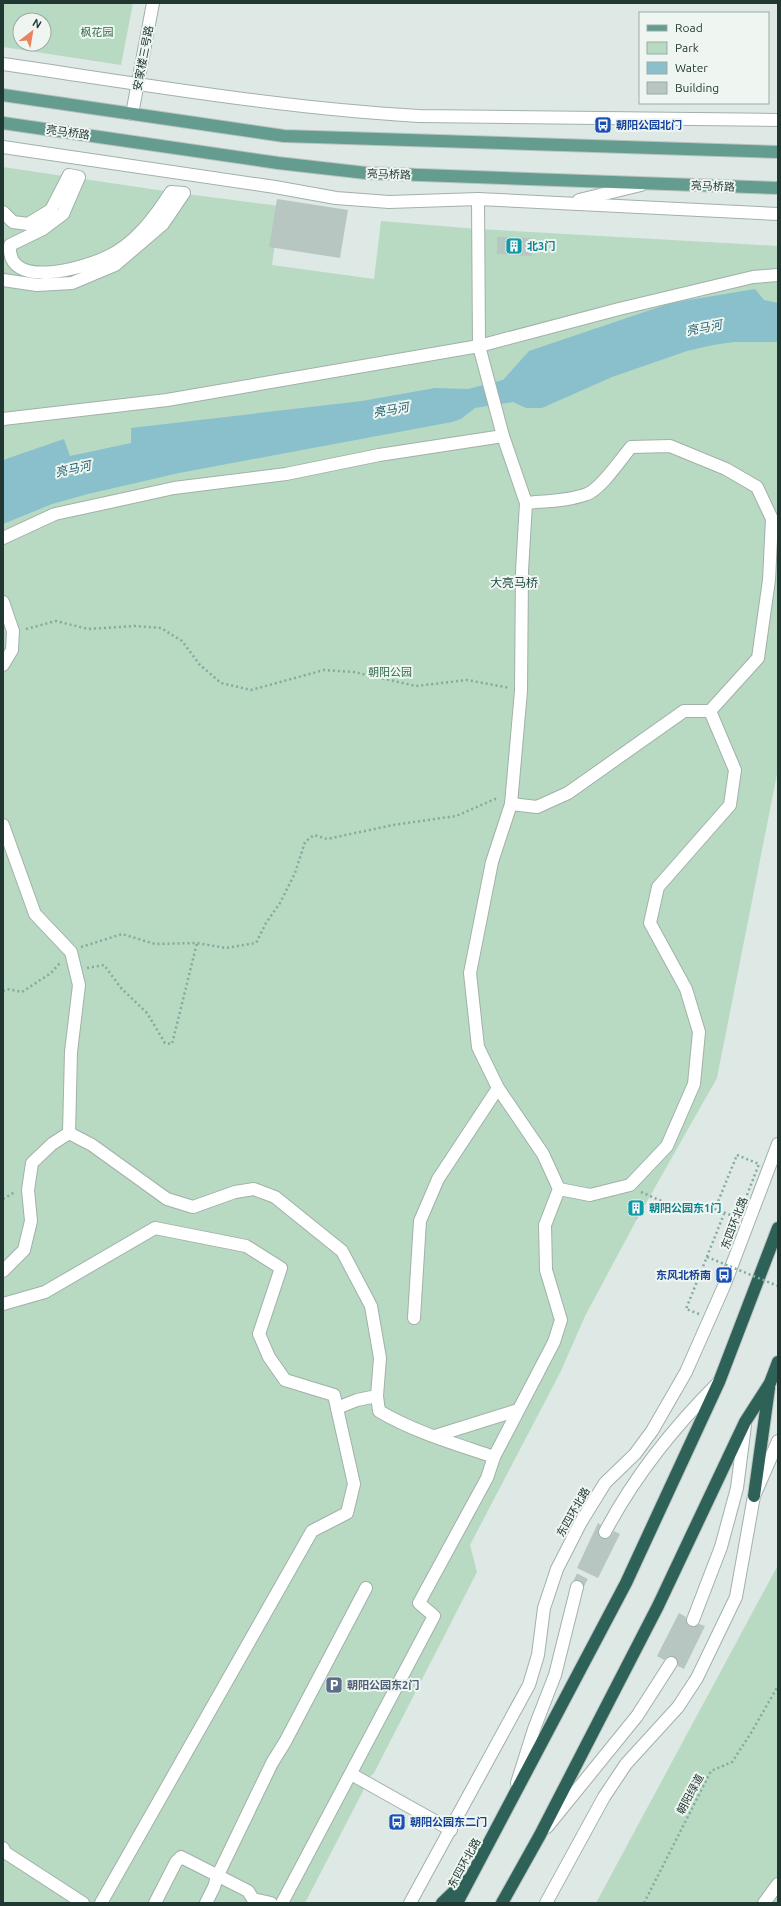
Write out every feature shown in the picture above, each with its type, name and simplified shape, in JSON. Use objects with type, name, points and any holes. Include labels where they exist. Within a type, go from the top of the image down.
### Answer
[{"type":"highway","name":"东四环北路","points":[[457,1903],[626,1583],[719,1382],[778,1228]]},
{"type":"highway","points":[[502,1903],[540,1835],[658,1606],[745,1422],[770,1382],[778,1362]]},
{"type":"highway","points":[[754,1496],[770,1382]]},
{"type":"highway","points":[[442,1903],[475,1870]]},
{"type":"main road","points":[[3,95],[292,136],[778,152]]},
{"type":"main road","name":"亮马桥路","points":[[3,123],[278,163],[366,173],[778,188]]},
{"type":"street","name":"安家楼三号路","points":[[132,114],[153,3]]},
{"type":"street","points":[[3,64],[314,108],[370,113],[435,116],[778,120]]},
{"type":"street","points":[[3,147],[268,186],[336,198],[389,202],[478,198],[778,214]]},
{"type":"street","points":[[3,212],[13,222],[28,224],[51,210],[69,175],[79,177],[63,214],[43,229],[10,245],[9,256],[15,264],[28,272],[48,273],[75,267],[107,257],[129,242],[154,218],[171,192],[184,193],[163,224],[115,266],[72,282],[37,285],[3,280]]},
{"type":"street","points":[[566,203],[646,183]]},
{"type":"street","points":[[282,1903],[434,1616],[419,1603],[487,1478],[494,1457],[554,1342],[561,1320],[546,1270],[545,1225],[559,1189],[543,1154],[498,1088],[478,1047],[470,973],[492,862],[511,804],[521,691],[522,571],[526,503],[503,436],[479,346],[478,198]]},
{"type":"street","points":[[3,419],[166,400],[479,346],[619,309],[753,277],[778,276]]},
{"type":"street","points":[[3,538],[55,514],[174,488],[286,474],[379,455],[503,436]]},
{"type":"street","points":[[511,804],[537,807],[568,793],[684,711],[710,711],[758,658],[769,580],[772,519],[757,487],[726,469],[670,446],[631,447],[611,473],[588,494],[526,503]]},
{"type":"street","points":[[3,602],[13,631],[12,650],[3,665]]},
{"type":"street","points":[[559,1189],[590,1195],[630,1185],[667,1146],[694,1084],[699,1032],[686,989],[650,923],[658,887],[730,805],[735,770],[710,711]]},
{"type":"street","points":[[3,825],[35,914],[71,952],[76,970],[79,985],[71,1052],[69,1133]]},
{"type":"street","points":[[414,1318],[420,1221],[438,1179],[498,1088]]},
{"type":"street","points":[[3,1271],[24,1250],[31,1221],[28,1190],[32,1163],[52,1144],[69,1133]]},
{"type":"street","points":[[69,1133],[92,1145],[167,1199],[193,1207],[235,1192],[254,1189],[275,1197],[342,1251],[371,1306],[380,1358],[377,1396],[379,1411],[391,1419],[494,1457]]},
{"type":"street","name":"东四环北路","points":[[410,1903],[530,1685],[538,1655],[544,1608],[557,1569],[581,1522],[605,1483],[634,1454],[652,1431],[686,1372],[724,1286],[778,1144]]},
{"type":"street","points":[[3,1304],[45,1292],[155,1228],[246,1246],[281,1268],[259,1334],[269,1357],[286,1380],[334,1395],[354,1484],[347,1513],[312,1531],[101,1903]]},
{"type":"street","points":[[605,1532],[622,1500],[684,1418],[719,1382]]},
{"type":"street","points":[[337,1408],[357,1400],[377,1396]]},
{"type":"street","points":[[435,1436],[518,1410]]},
{"type":"street","points":[[693,1620],[721,1547],[737,1488],[745,1422]]},
{"type":"street","points":[[546,1903],[604,1797],[626,1764],[678,1708],[697,1678],[736,1598],[754,1496],[778,1441]]},
{"type":"street","points":[[511,1802],[534,1729],[555,1675],[577,1587]]},
{"type":"street","points":[[206,1903],[272,1763],[286,1742],[366,1588]]},
{"type":"street","points":[[540,1835],[637,1716],[671,1663]]},
{"type":"street","points":[[351,1774],[451,1830]]},
{"type":"street","points":[[3,1848],[6,1853],[83,1903]]},
{"type":"street","points":[[155,1903],[176,1862],[181,1858],[248,1891],[253,1898],[271,1903]]},
{"type":"street","points":[[764,1903],[778,1884]]},
{"type":"path","points":[[13,631],[56,621],[88,629],[135,626],[161,628],[182,640],[200,665],[221,683],[251,690],[324,670],[354,672],[416,686],[467,680],[521,691]]},
{"type":"path","points":[[3,991],[7,989],[22,992],[50,973],[71,952],[87,944],[122,934],[155,944],[197,943],[226,948],[256,943],[266,923],[280,904],[294,873],[305,842],[314,835],[327,839],[393,825],[456,816],[495,799],[511,804]]},
{"type":"path","points":[[76,970],[104,965],[120,988],[147,1013],[165,1043],[172,1044],[197,943]]},
{"type":"path","points":[[630,1185],[650,1197],[680,1209],[715,1210],[738,1218],[759,1164],[737,1155],[715,1210]]},
{"type":"path","points":[[686,1309],[724,1214]]},
{"type":"path","points":[[707,1257],[778,1286]]},
{"type":"path","name":"朝阳绿道","points":[[644,1903],[711,1771],[732,1762],[751,1733],[778,1686]]},
{"type":"green space","name":"枫花园","points":[[3,3],[133,3],[121,65],[36,52],[52,52],[52,12],[12,12],[12,48],[3,47]]},
{"type":"green space","name":"朝阳公园","points":[[3,167],[171,192],[280,206],[272,265],[374,279],[381,221],[478,229],[778,246],[778,769],[717,1078],[637,1219],[585,1316],[561,1371],[470,1545],[477,1572],[374,1773],[365,1781],[363,1791],[305,1903],[3,1903]]},
{"type":"green space","points":[[778,1565],[778,1903],[596,1903]]},
{"type":"water","name":"亮马河","points":[[755,289],[764,300],[778,303],[778,342],[734,342],[687,351],[612,377],[542,408],[526,408],[513,402],[475,408],[461,419],[452,422],[179,473],[88,494],[52,504],[3,524],[3,460],[64,439],[70,456],[131,443],[131,428],[362,401],[435,388],[468,389],[503,380],[529,351],[671,303]]},
{"type":"building","points":[[277,199],[348,210],[340,258],[269,247]]},
{"type":"building","name":"北3门","points":[[497,237],[532,238],[532,256],[497,254]]},
{"type":"building","points":[[632,1201],[643,1208],[637,1219],[626,1212]]},
{"type":"building","points":[[598,1523],[601,1525],[598,1532],[602,1539],[609,1538],[614,1531],[620,1534],[598,1578],[577,1568]]},
{"type":"building","points":[[679,1613],[686,1617],[686,1622],[690,1627],[695,1627],[699,1624],[705,1626],[684,1669],[678,1666],[678,1660],[675,1657],[668,1656],[664,1660],[657,1656]]},
{"type":"tunnel","points":[[577,1587],[605,1532]]},
{"type":"tunnel","points":[[671,1663],[693,1620]]},
{"type":"place","name":"朝阳公园北门","points":[[603,125]]},
{"type":"place","name":"北3门","points":[[514,246]]},
{"type":"place","name":"朝阳公园东1门","points":[[636,1208]]},
{"type":"place","name":"东风北桥南","points":[[724,1275]]},
{"type":"place","name":"朝阳公园东2门","points":[[334,1685]]},
{"type":"place","name":"朝阳公园东二门","points":[[397,1822]]},
{"type":"district","name":"大亮马桥","points":[[514,583]]}]
